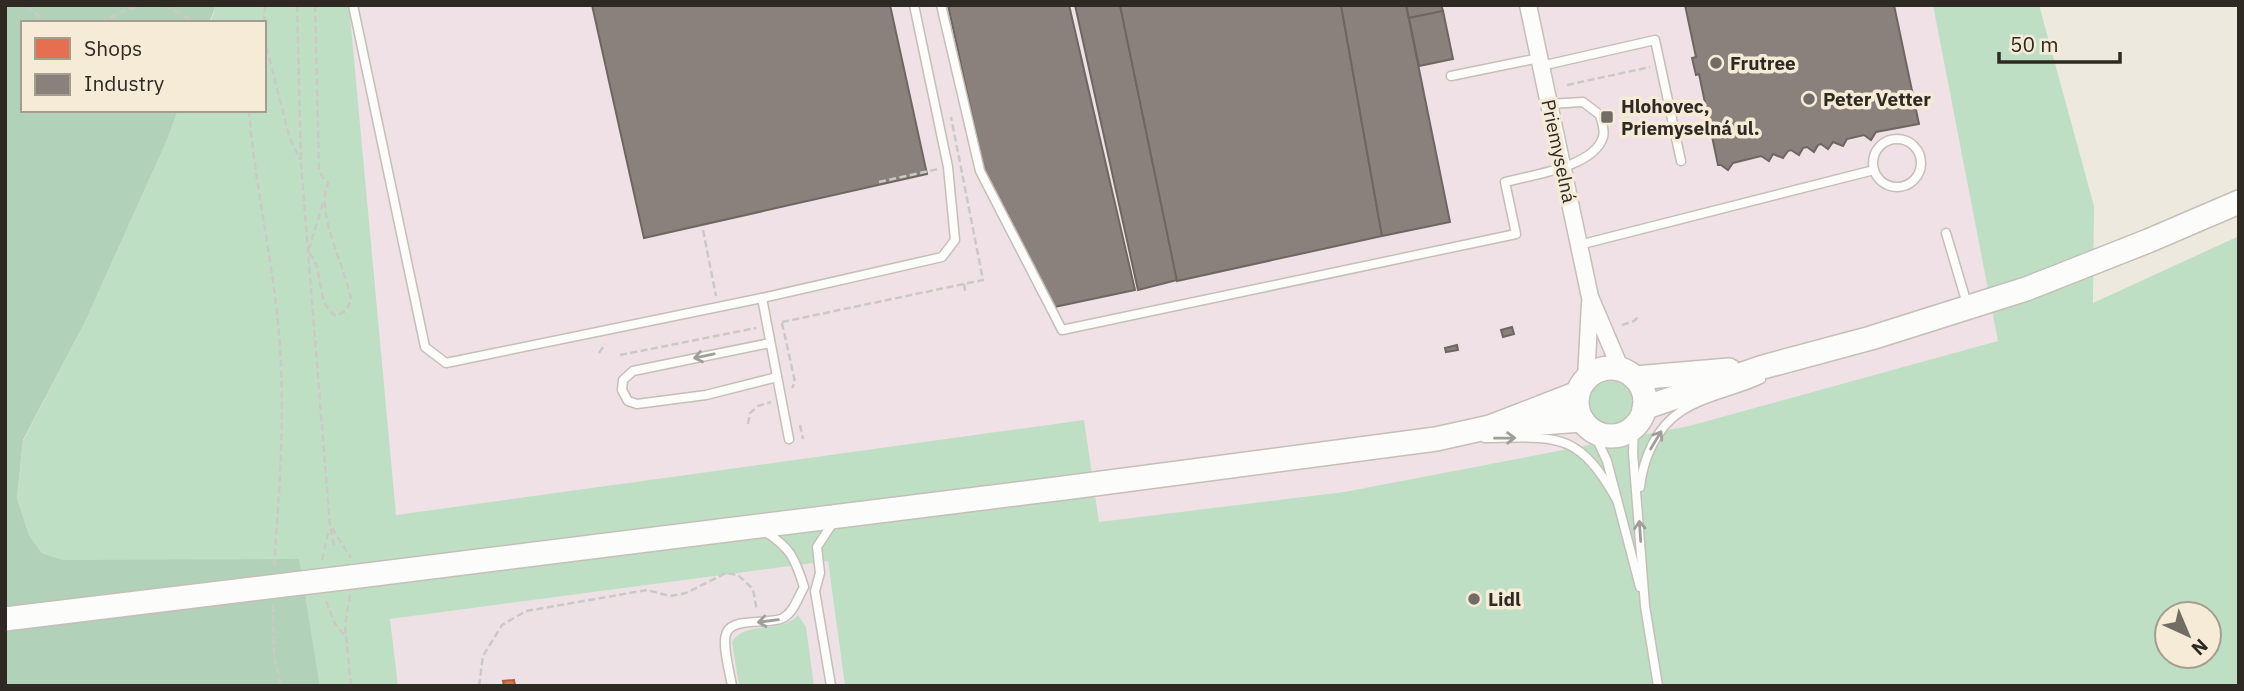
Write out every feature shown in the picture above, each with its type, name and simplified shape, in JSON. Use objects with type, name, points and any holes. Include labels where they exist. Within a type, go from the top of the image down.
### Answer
[{"type":"main road","points":[[1582,386],[1578,411],[1588,426],[1603,435],[1614,436],[1624,433],[1639,418],[1763,367],[1925,322],[2038,284],[2239,202]]},
{"type":"main road","points":[[5,619],[1064,488],[1436,439],[1490,427],[1582,386],[1600,370],[1613,368],[1628,374],[1763,367]]},
{"type":"main road","points":[[1628,374],[1642,389],[1639,418]]},
{"type":"main road","points":[[1490,427],[1588,426]]},
{"type":"street","name":"Priemyselná","points":[[1528,5],[1590,297],[1628,374]]},
{"type":"street","name":"Priemyselná","points":[[1582,386],[1590,297]]},
{"type":"lane","points":[[353,5],[425,347],[446,363],[762,298],[942,257],[956,240],[948,167],[914,5]]},
{"type":"lane","points":[[941,5],[980,171],[1062,330],[1516,234],[1505,182],[1563,168],[1597,150],[1604,134],[1600,115],[1583,102],[1549,104]]},
{"type":"lane","points":[[1451,76],[1655,40],[1681,161]]},
{"type":"lane","points":[[1902,139],[1911,143],[1922,160],[1921,170],[1916,178],[1903,187],[1884,184],[1874,170],[1876,151],[1892,140],[1902,139]]},
{"type":"lane","points":[[1579,245],[1874,170]]},
{"type":"lane","points":[[1946,233],[1968,307]]},
{"type":"lane","points":[[762,298],[789,439]]},
{"type":"lane","points":[[771,343],[633,371],[624,380],[622,390],[628,401],[638,404],[706,395],[777,377]]},
{"type":"lane","points":[[1638,504],[1642,470],[1654,441],[1680,412],[1746,386],[1801,358]]},
{"type":"lane","points":[[1639,418],[1633,453],[1645,606],[1658,686]]},
{"type":"lane","points":[[1588,426],[1607,461],[1645,606]]},
{"type":"lane","points":[[1436,439],[1547,437],[1568,443],[1588,457],[1602,473],[1617,500]]},
{"type":"lane","points":[[831,686],[815,591],[820,573],[817,547],[838,515]]},
{"type":"lane","points":[[732,686],[725,642],[727,631],[734,625],[782,619],[793,609],[804,587],[796,559],[778,540],[755,526]]},
{"type":"lane","points":[[804,587],[815,591]]},
{"type":"path","points":[[28,5],[45,21]]},
{"type":"path","points":[[105,21],[121,12],[145,5]]},
{"type":"path","points":[[165,5],[193,21]]},
{"type":"path","points":[[297,5],[301,163],[330,526],[334,546]]},
{"type":"path","points":[[308,252],[316,233],[328,183],[319,167],[315,5]]},
{"type":"path","points":[[266,45],[289,136],[301,163]]},
{"type":"path","points":[[1567,85],[1660,65]]},
{"type":"path","points":[[782,322],[846,311],[983,280],[950,111]]},
{"type":"path","points":[[249,112],[280,348],[281,431],[274,578]]},
{"type":"path","points":[[879,182],[948,167]]},
{"type":"path","points":[[308,252],[315,259],[328,310],[336,316],[342,314],[350,304],[350,292],[332,238],[324,200]]},
{"type":"path","points":[[964,284],[965,291]]},
{"type":"path","points":[[1622,326],[1638,317]]},
{"type":"path","points":[[748,424],[750,414]]},
{"type":"path","points":[[330,526],[352,575],[345,625],[351,686]]},
{"type":"path","points":[[479,686],[483,656],[495,635],[502,625],[526,611],[646,590],[670,596],[686,593],[726,573],[738,575],[753,589],[758,622]]},
{"type":"path","points":[[274,601],[274,654],[281,686]]},
{"type":"shaded area","points":[[349,5],[1933,5],[1999,341],[1689,426],[1344,492],[1098,522],[1083,421],[395,515]]},
{"type":"shaded area","points":[[828,561],[845,686],[398,686],[389,619]]},
{"type":"green space","points":[[5,5],[216,5],[210,21],[21,21],[21,112],[177,112],[85,322],[23,440],[17,498],[29,535],[42,553],[63,560],[299,559],[320,686],[5,686]]},
{"type":"green space","points":[[216,5],[349,5],[396,515],[1084,420],[1099,522],[1344,492],[1689,426],[1998,341],[1933,5],[2039,5],[2094,206],[2093,303],[2239,236],[2239,686],[845,686],[828,561],[390,619],[398,686],[320,686],[298,560],[63,560],[42,553],[29,535],[17,498],[23,441],[85,322],[177,112],[266,112],[266,21],[211,21]]},
{"type":"green space","points":[[1611,378],[1620,379],[1628,385],[1634,393],[1634,411],[1628,419],[1620,425],[1611,426],[1602,425],[1594,419],[1588,411],[1587,402],[1588,393],[1594,385],[1602,379]]},
{"type":"green space","points":[[798,615],[806,627],[814,686],[739,686],[732,642],[746,631],[783,624]]},
{"type":"building: Shops","points":[[514,680],[515,686],[504,686],[503,681]]},
{"type":"building: Industry","points":[[592,5],[890,5],[927,174],[644,238]]},
{"type":"building: Industry","points":[[948,5],[1069,5],[1135,290],[1054,307],[984,170]]},
{"type":"building: Industry","points":[[1075,5],[1120,5],[1177,280],[1138,290]]},
{"type":"building: Industry","points":[[1120,5],[1341,5],[1382,236],[1177,281]]},
{"type":"building: Industry","points":[[1341,5],[1406,5],[1450,222],[1382,236]]},
{"type":"building: Industry","points":[[1406,5],[1441,5],[1443,11],[1409,18]]},
{"type":"building: Industry","name":"Peter Vetter","points":[[1685,5],[1894,5],[1919,124],[1876,132],[1871,140],[1864,135],[1847,139],[1843,146],[1833,142],[1828,149],[1821,144],[1814,152],[1807,147],[1803,148],[1799,155],[1791,150],[1783,158],[1773,154],[1769,161],[1761,156],[1733,163],[1728,170],[1718,165],[1699,74],[1696,75],[1692,58],[1696,57]]},
{"type":"building: Industry","points":[[1443,11],[1453,59],[1419,66],[1409,18]]},
{"type":"building: Industry","points":[[1512,327],[1514,334],[1503,337],[1501,330]]},
{"type":"building: Industry","points":[[1457,345],[1458,350],[1446,352],[1445,348]]},
{"type":"place","name":"Frutree","points":[[1716,63]]},
{"type":"place","name":"Peter Vetter","points":[[1809,99]]},
{"type":"place","name":"Hlohovec, Priemyselná ul.","points":[[1607,117]]},
{"type":"place","name":"Lidl","points":[[1474,599]]}]
